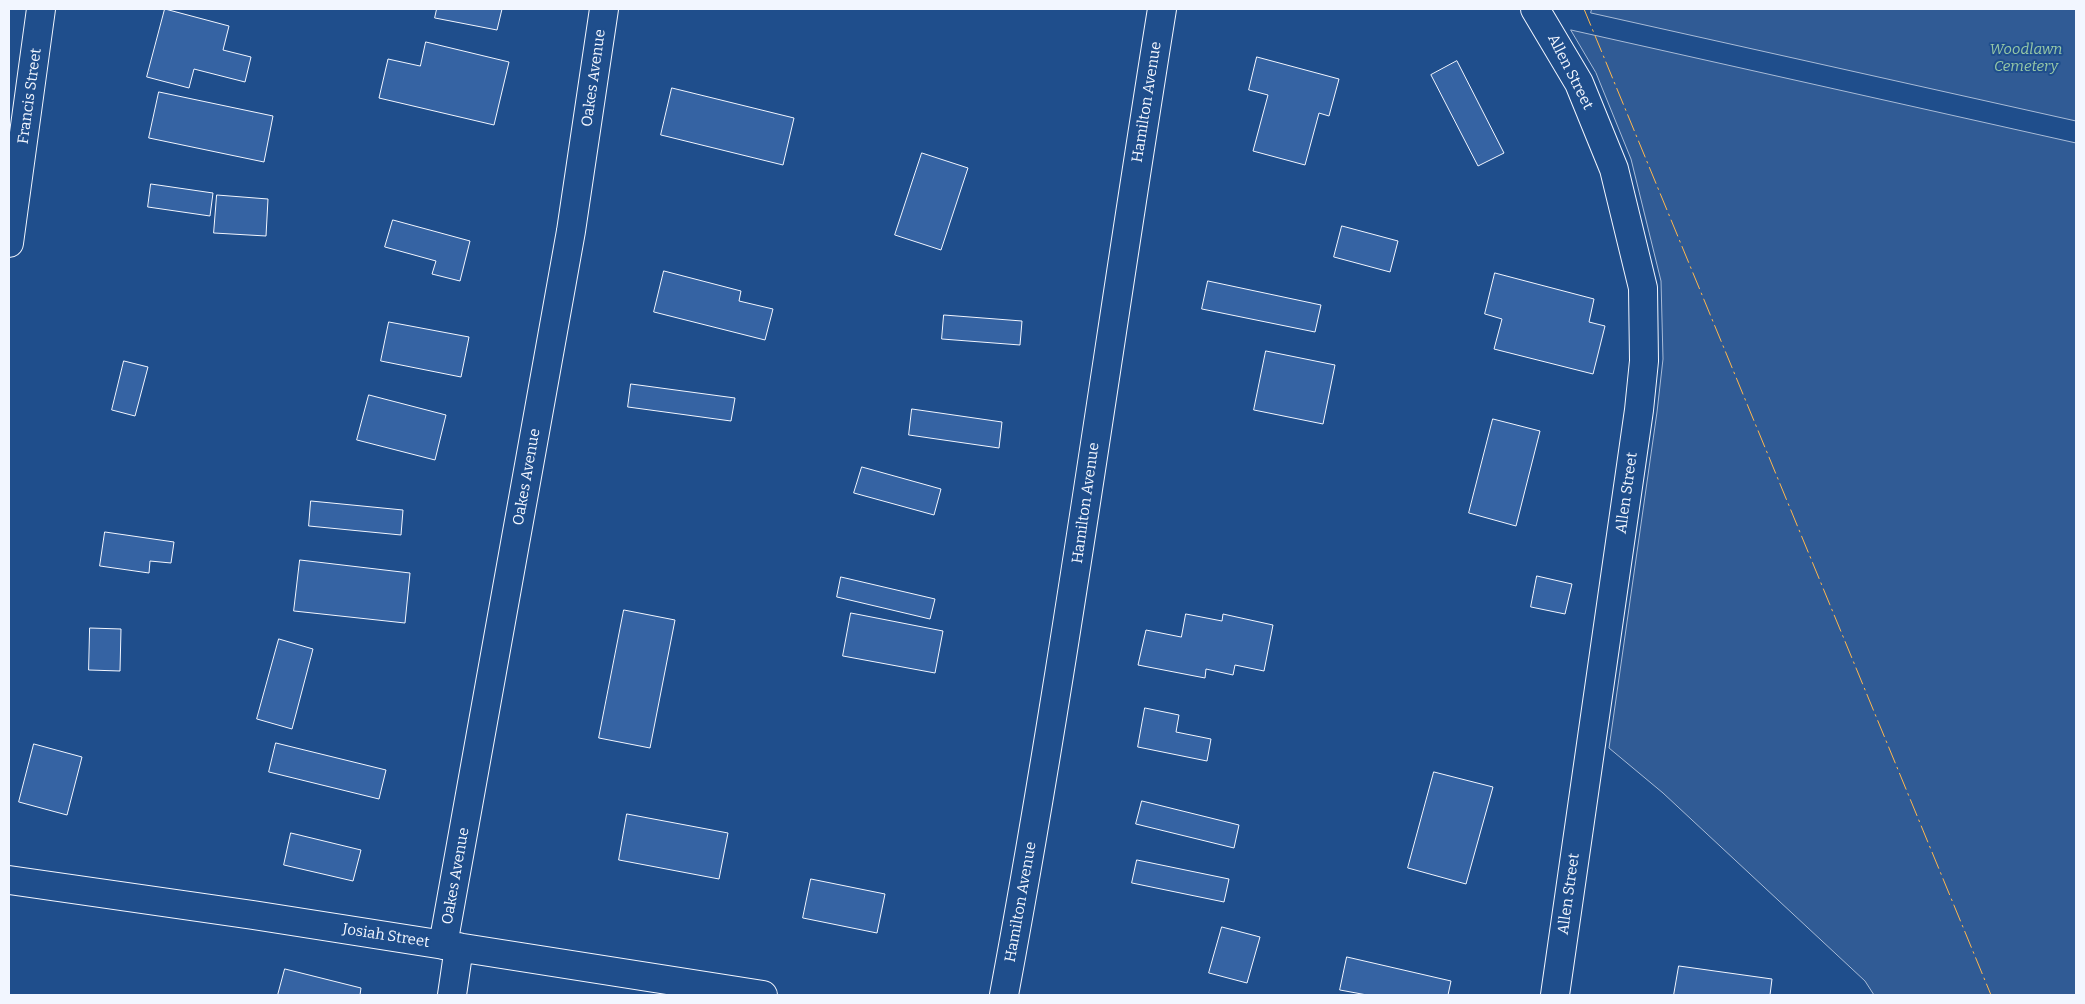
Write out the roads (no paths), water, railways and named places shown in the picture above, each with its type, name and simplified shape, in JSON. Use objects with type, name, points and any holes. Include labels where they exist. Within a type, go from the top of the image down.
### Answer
[{"type":"street","name":"Francis Street","points":[[9,243],[42,9]]},
{"type":"street","name":"Oakes Avenue","points":[[452,995],[451,946],[571,230],[604,9]]},
{"type":"street","name":"Hamilton Avenue","points":[[1004,995],[1063,656],[1130,207],[1162,9]]},
{"type":"street","name":"Allen Street","points":[[1535,9],[1579,84],[1614,170],[1643,288],[1644,361],[1639,410],[1555,995]]},
{"type":"street","name":"Josiah Street","points":[[9,880],[253,914],[763,995]]},
{"type":"park label","name":"Woodlawn Cemetery","points":[[2026,58]]}]
